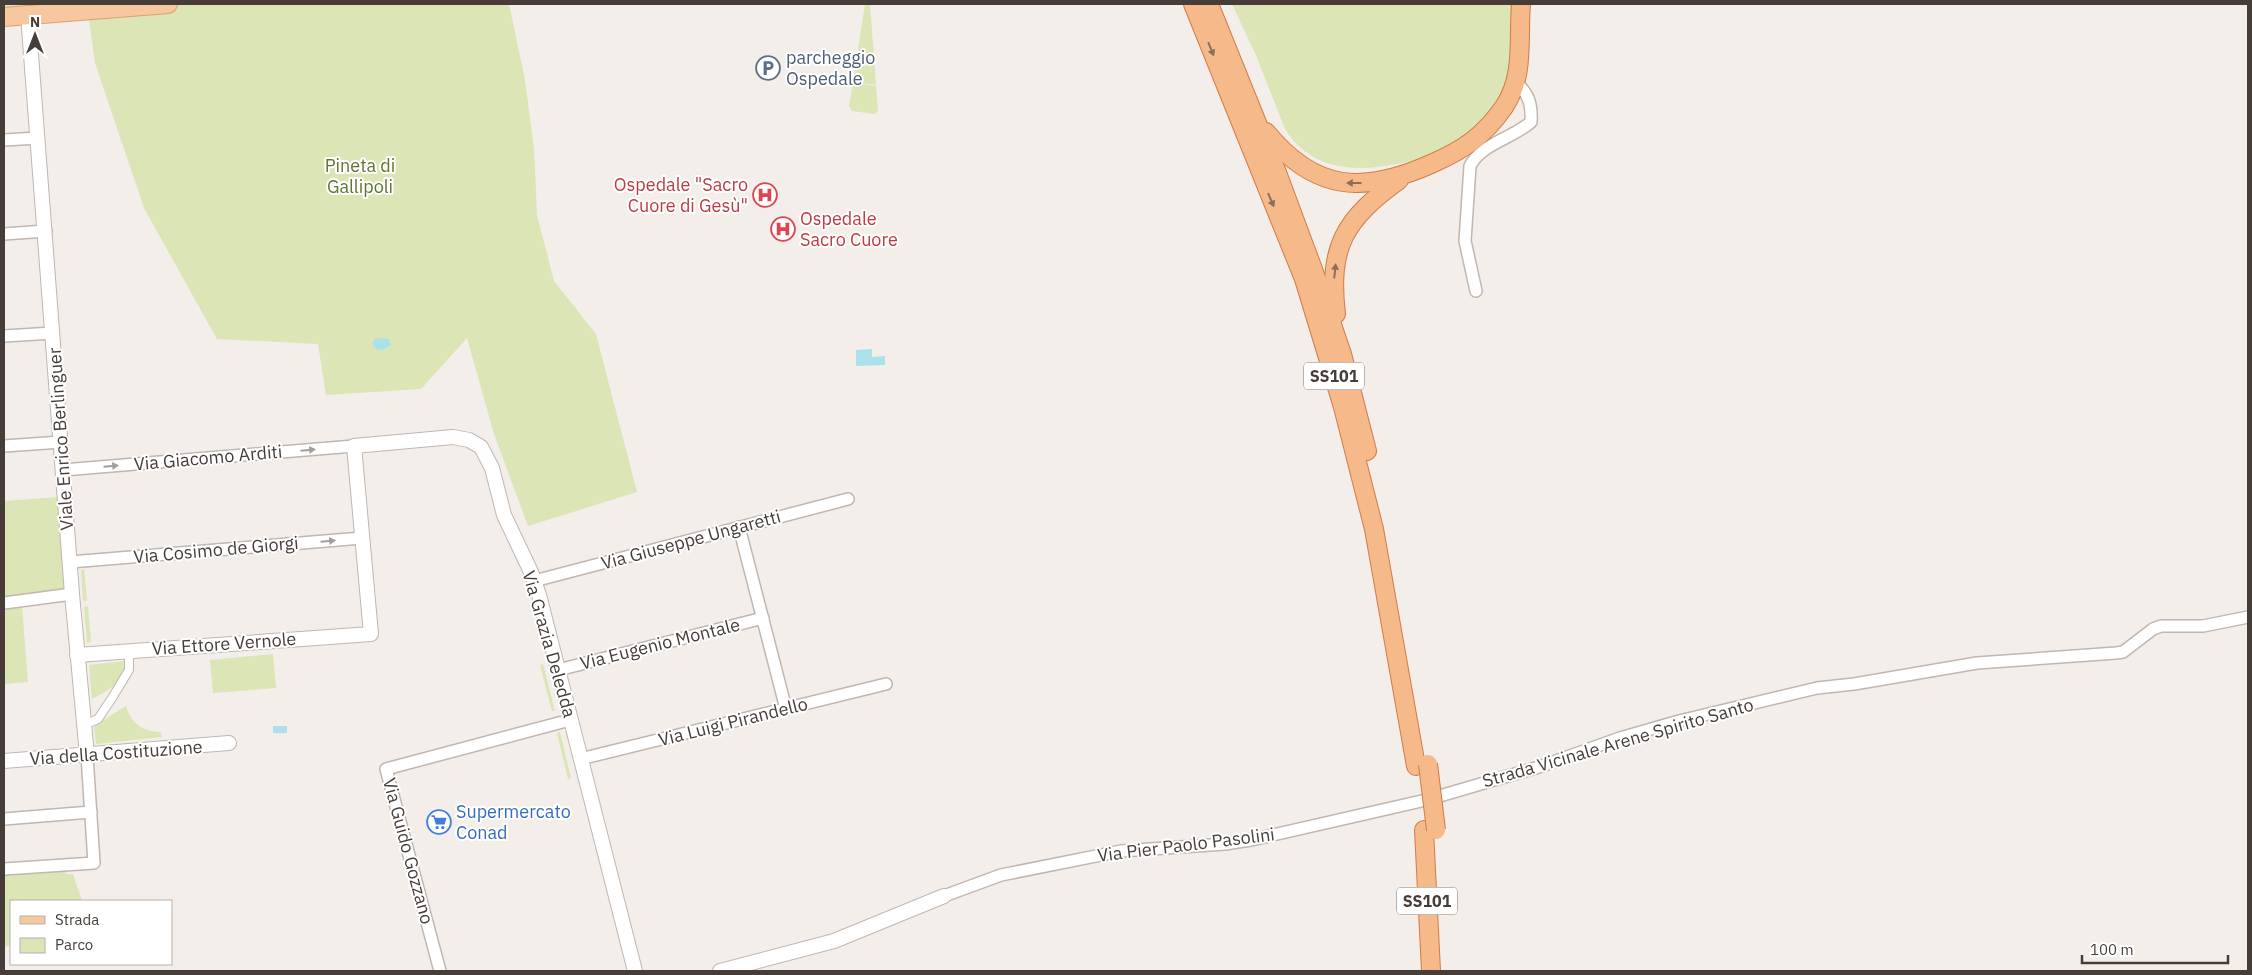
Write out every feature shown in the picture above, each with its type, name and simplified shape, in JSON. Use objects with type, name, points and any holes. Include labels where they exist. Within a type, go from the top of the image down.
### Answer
[{"type":"highway","name":"SS101","points":[[1193,4],[1304,279],[1343,407],[1374,529],[1422,765]]},
{"type":"highway","name":"SS101","points":[[1210,4],[1276,170],[1342,354],[1386,526],[1422,765],[1430,830],[1442,971]]},
{"type":"highway","points":[[1255,118],[1278,146],[1300,166],[1326,179],[1350,184],[1378,182],[1402,177],[1469,146],[1505,106],[1515,82],[1520,61],[1520,7]]},
{"type":"highway","points":[[1342,354],[1333,288],[1335,266],[1340,246],[1362,209],[1402,177]]},
{"type":"highway","name":"SS101","points":[[1430,830],[1431,971]]},
{"type":"main road","points":[[4,17],[168,4]]},
{"type":"street","name":"Viale Enrico Berlinguer","points":[[4,869],[94,864],[28,15]]},
{"type":"street","points":[[1476,291],[1465,241],[1470,166],[1473,159],[1531,122],[1529,99],[1523,89],[1515,82]]},
{"type":"street","points":[[4,140],[38,138]]},
{"type":"street","points":[[4,234],[46,231]]},
{"type":"street","points":[[4,336],[53,333]]},
{"type":"street","name":"Via Grazia Deledda","points":[[354,446],[453,437],[462,438],[478,445],[486,453],[504,515],[534,581],[635,971]]},
{"type":"street","points":[[4,446],[61,442]]},
{"type":"street","points":[[354,446],[362,538]]},
{"type":"street","name":"Via Giacomo Arditi","points":[[63,470],[354,446]]},
{"type":"street","name":"Via Giuseppe Ungaretti","points":[[534,581],[848,498]]},
{"type":"street","points":[[739,527],[786,709]]},
{"type":"street","name":"Via Cosimo de Giorgi","points":[[70,562],[362,538]]},
{"type":"street","name":"Via Ettore Vernole","points":[[78,655],[371,634],[362,538]]},
{"type":"street","points":[[4,603],[72,594]]},
{"type":"street","name":"Strada Vicinale Arene Spirito Santo","points":[[1426,800],[1539,767],[1620,738],[1679,721],[1817,688],[1854,684],[1977,663],[2123,652],[2153,629],[2161,626],[2202,626],[2248,617]]},
{"type":"street","name":"Via Eugenio Montale","points":[[558,670],[763,618]]},
{"type":"street","points":[[84,725],[98,719],[112,698],[129,670],[129,651]]},
{"type":"street","name":"Via Luigi Pirandello","points":[[580,759],[886,684]]},
{"type":"street","name":"Via Guido Gozzano","points":[[440,971],[386,769],[570,720]]},
{"type":"street","name":"Via della Costituzione","points":[[4,762],[229,743]]},
{"type":"street","name":"Via Pier Paolo Pasolini","points":[[720,971],[834,941],[1001,875],[1121,850],[1225,844],[1251,840],[1426,800]]},
{"type":"street","points":[[4,819],[91,812]]},
{"type":"green space","points":[[4,4],[67,4],[4,9]]},
{"type":"green space","name":"Pineta di Gallipoli","points":[[87,4],[509,4],[525,80],[534,149],[537,215],[554,281],[596,334],[637,492],[528,526],[494,434],[467,338],[421,389],[326,395],[318,344],[217,339],[144,208],[95,63]]},
{"type":"green space","points":[[865,4],[870,4],[874,58],[857,56]]},
{"type":"green space","points":[[1232,4],[1512,4],[1514,30],[1512,57],[1507,83],[1495,107],[1478,128],[1453,147],[1422,158],[1390,165],[1356,168],[1324,162],[1309,155],[1296,144],[1285,129],[1255,53]]},
{"type":"green space","points":[[857,58],[874,60],[876,85],[853,82]]},
{"type":"green space","points":[[853,83],[876,86],[878,111],[874,114],[852,111],[849,106]]},
{"type":"green space","points":[[57,497],[65,591],[4,599],[4,501]]},
{"type":"green space","points":[[84,569],[87,601],[83,601],[81,570]]},
{"type":"green space","points":[[88,606],[91,642],[87,643],[84,607]]},
{"type":"green space","points":[[22,607],[28,682],[4,684],[4,609]]},
{"type":"green space","points":[[273,654],[276,688],[213,693],[210,660]]},
{"type":"green space","points":[[125,661],[122,675],[115,685],[92,699],[89,665]]},
{"type":"green space","points":[[543,664],[555,711],[552,711],[540,665]]},
{"type":"green space","points":[[126,706],[131,718],[139,726],[155,732],[161,732],[162,737],[96,744],[94,726]]},
{"type":"green space","points":[[560,732],[571,778],[568,779],[557,733]]},
{"type":"green space","points":[[66,869],[66,874],[73,874],[82,900],[10,900],[10,945],[4,947],[4,873]]},
{"type":"water","points":[[376,338],[389,339],[391,345],[383,350],[376,349],[372,344]]},
{"type":"water","points":[[872,349],[872,357],[885,356],[885,365],[856,366],[856,350]]},
{"type":"water","points":[[273,726],[287,726],[287,733],[273,733]]},
{"type":"place","name":"parcheggio Ospedale","points":[[768,68]]},
{"type":"place","name":"Ospedale \"Sacro Cuore di Gesù\"","points":[[765,195]]},
{"type":"place","name":"Ospedale Sacro Cuore","points":[[783,229]]},
{"type":"place","name":"Supermercato Conad","points":[[439,822]]}]
